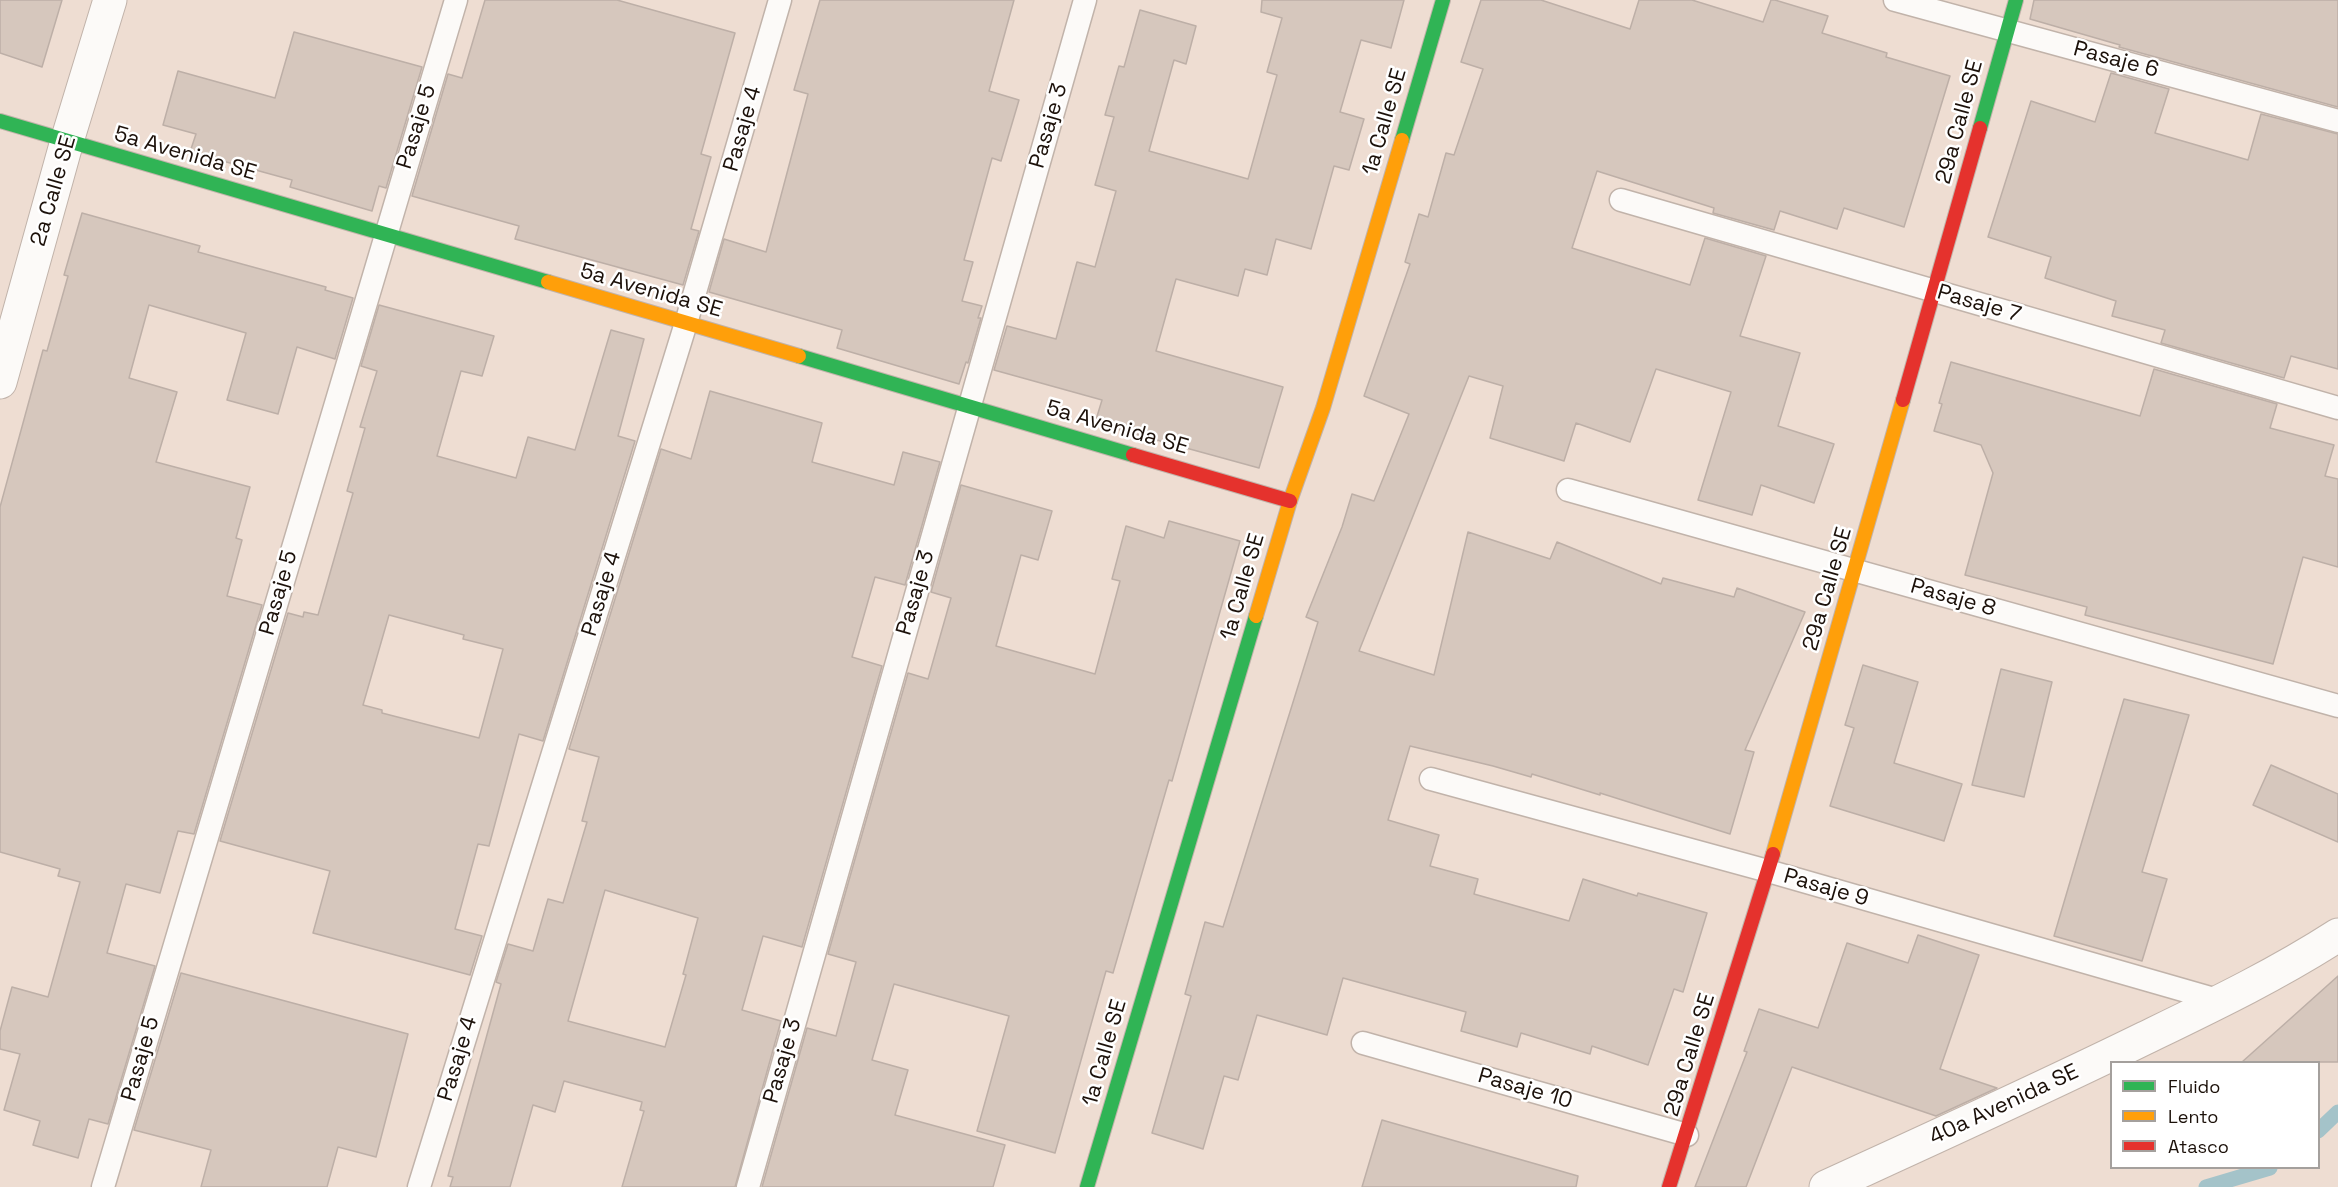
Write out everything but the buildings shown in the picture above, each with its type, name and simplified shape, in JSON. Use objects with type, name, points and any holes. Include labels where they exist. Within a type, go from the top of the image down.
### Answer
[{"type":"street","name":"2a Calle SE","points":[[0,382],[67,141],[110,0]]},
{"type":"street","name":"1a Calle SE","points":[[1088,1187],[1290,501],[1326,396],[1443,0]]},
{"type":"street","name":"29a Calle SE","points":[[1669,1187],[1768,871],[1856,571],[2016,0]]},
{"type":"street","name":"5a Avenida SE","points":[[0,121],[1290,501]]},
{"type":"street","name":"40a Avenida SE","points":[[1826,1187],[2038,1090],[2221,1001],[2290,966],[2338,935]]},
{"type":"lane","name":"Pasaje 5","points":[[104,1187],[456,0]]},
{"type":"lane","name":"Pasaje 4","points":[[419,1187],[686,323],[780,0]]},
{"type":"lane","name":"Pasaje 3","points":[[748,1187],[1085,0]]},
{"type":"lane","name":"Pasaje 6","points":[[1895,0],[2338,121]]},
{"type":"lane","name":"Pasaje 7","points":[[1621,200],[2338,408]]},
{"type":"lane","name":"Pasaje 8","points":[[1568,490],[2338,706]]},
{"type":"lane","name":"Pasaje 9","points":[[1431,779],[1768,871],[2221,1001]]},
{"type":"lane","name":"Pasaje 10","points":[[1363,1043],[1687,1135]]},
{"type":"waterway","points":[[2320,1129],[2338,1112]]},
{"type":"waterway","points":[[2206,1187],[2267,1169]]},
{"type":"traffic: fast","points":[[1402,140],[1443,0]]},
{"type":"traffic: fast","points":[[1980,128],[2016,0]]},
{"type":"traffic: fast","points":[[0,121],[548,282]]},
{"type":"traffic: fast","points":[[799,356],[1133,455]]},
{"type":"traffic: fast","points":[[1087,1187],[1256,616]]},
{"type":"traffic: slow","points":[[1256,616],[1290,501],[1323,408],[1402,140]]},
{"type":"traffic: slow","points":[[548,282],[799,356]]},
{"type":"traffic: slow","points":[[1773,854],[1903,400]]},
{"type":"traffic: jam","points":[[1903,400],[1980,128]]},
{"type":"traffic: jam","points":[[1133,455],[1290,501]]},
{"type":"traffic: jam","points":[[1669,1187],[1773,854]]}]
